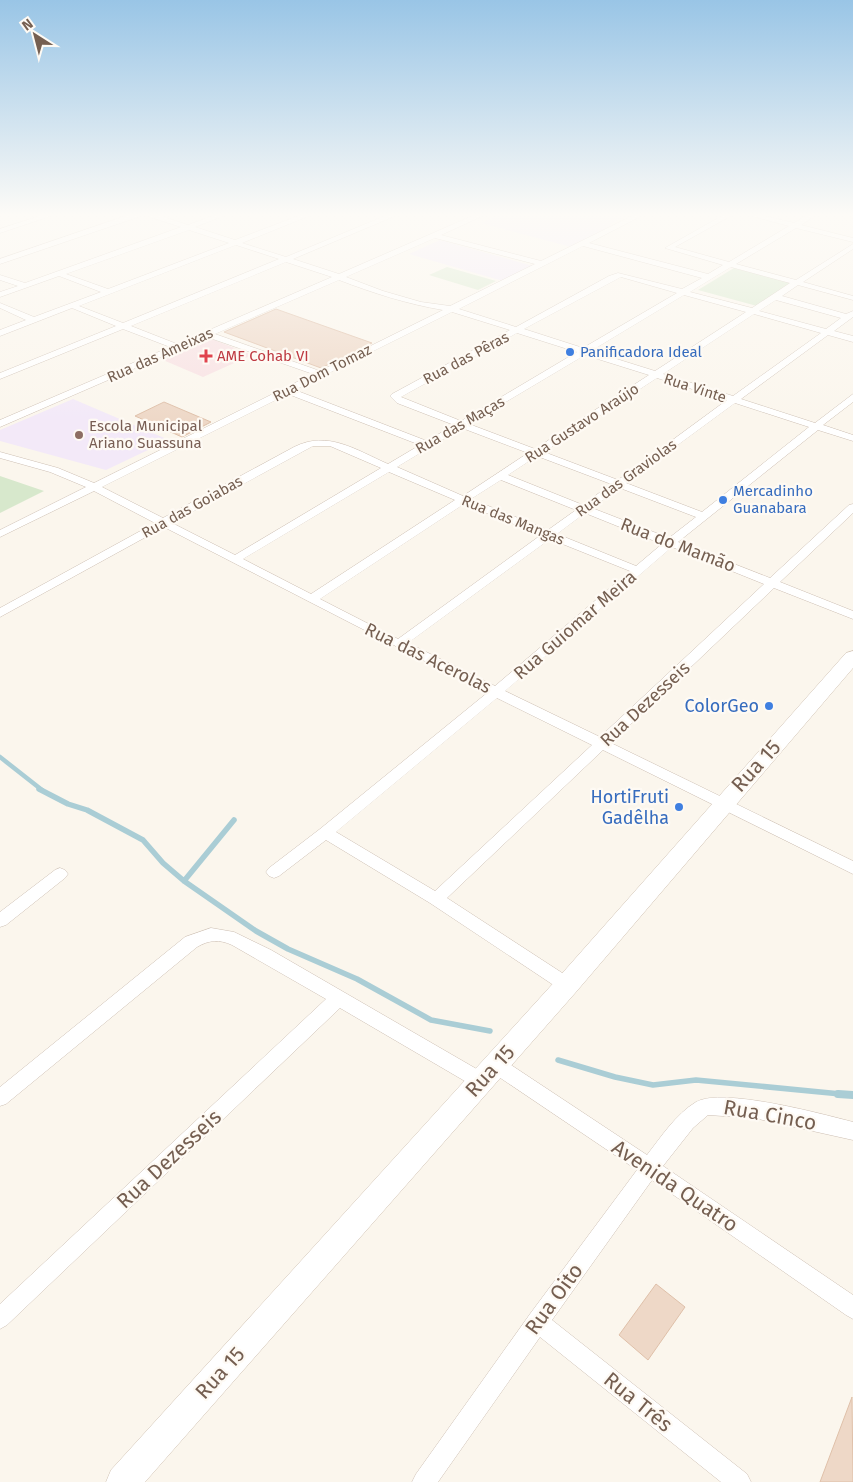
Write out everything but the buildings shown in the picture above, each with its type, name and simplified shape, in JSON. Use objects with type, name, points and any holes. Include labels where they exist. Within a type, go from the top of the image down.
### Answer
[{"type":"main road","name":"Rua 15","points":[[123,1482],[567,985],[656,884],[723,803],[853,657]]},
{"type":"street","points":[[14,282],[25,286]]},
{"type":"street","points":[[0,295],[36,282]]},
{"type":"street","points":[[82,282],[109,292]]},
{"type":"street","points":[[0,333],[135,282]]},
{"type":"street","points":[[0,376],[231,282]]},
{"type":"street","name":"Rua das Ameixas","points":[[0,424],[328,282]]},
{"type":"street","name":"Rua Vinte","points":[[354,282],[395,298],[452,310],[853,438]]},
{"type":"street","name":"Rua Dom Tomaz","points":[[0,534],[507,282]]},
{"type":"street","name":"Rua das Pêras","points":[[399,393],[604,282]]},
{"type":"street","name":"Rua das Pêras","points":[[652,282],[686,292]]},
{"type":"street","name":"Rua das Maças","points":[[234,560],[426,444],[701,282]]},
{"type":"street","points":[[791,282],[853,298]]},
{"type":"street","name":"Rua Gustavo Araújo","points":[[311,599],[656,376],[753,310],[800,282]]},
{"type":"street","points":[[686,292],[853,339]]},
{"type":"street","points":[[776,297],[850,315]]},
{"type":"street","points":[[0,305],[33,320]]},
{"type":"street","points":[[72,306],[178,347]]},
{"type":"street","name":"Rua das Graviolas","points":[[399,644],[850,315]]},
{"type":"street","points":[[207,334],[321,374]]},
{"type":"street","points":[[288,391],[426,444]]},
{"type":"street","points":[[399,393],[395,397],[400,401],[704,516]]},
{"type":"street","name":"Rua Guiomar Meira","points":[[274,872],[326,833],[496,692],[671,542],[818,427],[853,397]]},
{"type":"street","name":"Rua das Goiabas","points":[[0,613],[312,442],[322,441],[333,444],[389,468]]},
{"type":"street","name":"Rua das Acerolas","points":[[0,455],[54,470],[94,487],[399,644],[853,868]]},
{"type":"street","name":"Rua das Mangas","points":[[389,468],[639,571]]},
{"type":"street","name":"Rua do Mamão","points":[[502,476],[853,615]]},
{"type":"street","name":"Rua Dezesseis","points":[[436,899],[853,507]]},
{"type":"street","points":[[326,833],[436,899],[567,985]]},
{"type":"street","points":[[0,921],[60,874]]},
{"type":"street","name":"Avenida Quatro","points":[[0,1098],[191,942],[205,934],[224,935],[265,955],[338,1000],[489,1073],[650,1168],[853,1308]]},
{"type":"street","name":"Rua Dezesseis","points":[[0,1318],[338,1000]]},
{"type":"street","name":"Rua Cinco","points":[[689,1118],[705,1107],[712,1105],[758,1110],[853,1131]]},
{"type":"street","name":"Rua Oito","points":[[424,1482],[538,1321],[689,1118]]},
{"type":"street","name":"Rua Três","points":[[538,1321],[739,1482]]},
{"type":"shaded area","points":[[212,339],[252,355],[203,377],[163,360]]},
{"type":"shaded area","name":"Escola Municipal Ariano Suassuna","points":[[73,399],[169,440],[106,470],[0,441],[0,430]]},
{"type":"green space","points":[[452,282],[494,282],[478,290]]},
{"type":"green space","points":[[711,282],[793,283],[757,306],[698,290]]},
{"type":"green space","points":[[0,476],[44,491],[0,513]]},
{"type":"waterway","points":[[0,757],[42,790]]},
{"type":"waterway","points":[[39,789],[68,804],[87,810],[143,840],[163,863],[184,881]]},
{"type":"waterway","points":[[184,881],[234,820]]},
{"type":"waterway","points":[[184,881],[256,931],[288,949],[357,979],[431,1020],[490,1031]]},
{"type":"waterway","points":[[558,1060],[615,1077],[653,1085],[696,1080],[847,1095]]},
{"type":"waterway","points":[[838,1094],[847,1095]]},
{"type":"waterway","points":[[847,1095],[853,1095]]},
{"type":"waterway","points":[[847,1095],[851,1095]]},
{"type":"place","name":"Panificadora Ideal","points":[[570,352]]},
{"type":"place","name":"AME Cohab VI","points":[[206,356]]},
{"type":"place","name":"Escola Municipal Ariano Suassuna","points":[[79,435]]},
{"type":"place","name":"Mercadinho Guanabara","points":[[723,500]]},
{"type":"place","name":"ColorGeo","points":[[769,706]]},
{"type":"place","name":"HortiFruti Gadêlha","points":[[679,807]]}]
